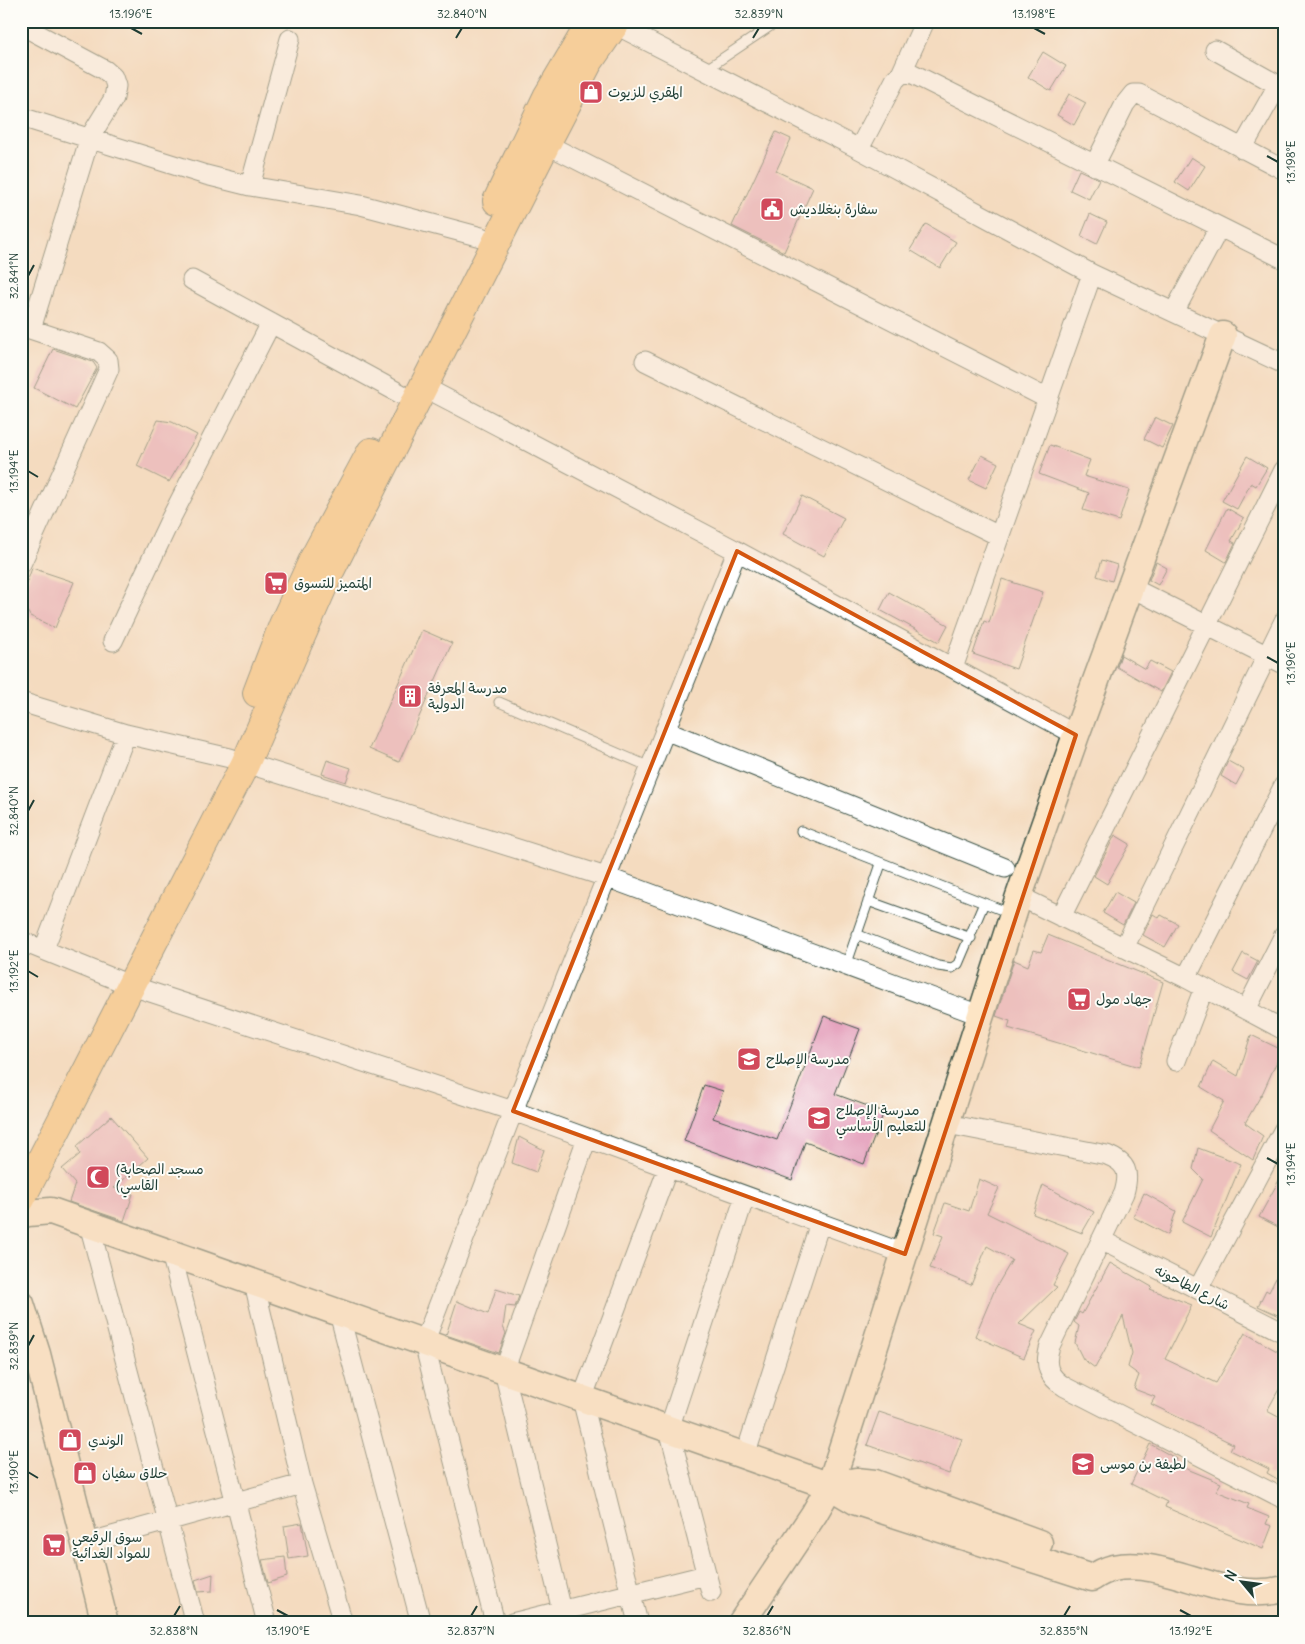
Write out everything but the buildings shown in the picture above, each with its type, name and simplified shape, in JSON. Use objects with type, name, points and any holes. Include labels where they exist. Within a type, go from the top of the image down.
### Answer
[{"type":"main road","points":[[413,391],[546,144],[607,22]]},
{"type":"main road","points":[[21,1199],[124,983],[237,761],[328,575],[413,391],[481,237],[547,97],[607,22]]},
{"type":"main road","points":[[21,1168],[124,983]]},
{"type":"street","points":[[859,149],[895,80],[901,74],[925,21]]},
{"type":"street","points":[[607,22],[859,149],[1092,274],[1284,364]]},
{"type":"street","points":[[21,25],[113,77],[116,86],[114,98],[90,137],[26,328],[99,352],[108,360],[109,369],[21,564]]},
{"type":"street","points":[[250,186],[290,39]]},
{"type":"street","points":[[1215,50],[1281,86],[1242,148]]},
{"type":"street","points":[[901,74],[911,73],[920,77],[1094,166],[1284,259]]},
{"type":"street","points":[[1094,166],[1125,104],[1133,94],[1139,94],[1284,170]]},
{"type":"street","points":[[21,117],[90,137],[180,168],[250,186],[361,206],[481,237]]},
{"type":"street","points":[[546,144],[1048,399]]},
{"type":"street","points":[[1174,312],[1219,228]]},
{"type":"street","points":[[953,668],[1092,274]]},
{"type":"street","points":[[192,280],[271,324],[413,391],[737,551],[1076,735]]},
{"type":"street","points":[[113,642],[170,520],[271,324]]},
{"type":"street","points":[[741,1623],[814,1514],[830,1486],[1016,905],[1076,735],[1223,336]]},
{"type":"street","points":[[645,362],[1000,536]]},
{"type":"street","points":[[1061,917],[1284,470]]},
{"type":"street","points":[[495,1623],[424,1343],[513,1111],[737,551]]},
{"type":"street","points":[[1130,587],[1284,664]]},
{"type":"street","points":[[1124,948],[1284,621]]},
{"type":"street","points":[[21,702],[126,734],[237,761],[606,877],[982,1016]]},
{"type":"street","points":[[665,730],[1005,868]]},
{"type":"street","points":[[126,734],[29,948],[124,983],[513,1111],[905,1254]]},
{"type":"street","points":[[1186,978],[1284,785]]},
{"type":"street","points":[[1016,905],[1061,917],[1186,978],[1284,1030]]},
{"type":"street","points":[[1246,1010],[1284,935]]},
{"type":"street","points":[[1176,1061],[1204,988]]},
{"type":"street","points":[[947,1124],[1107,1155],[1118,1160],[1126,1169],[1128,1180],[1050,1346],[1046,1359],[1048,1371],[1055,1381],[1284,1499]]},
{"type":"street","points":[[1198,1289],[1284,1129]]},
{"type":"street","points":[[563,1616],[504,1371],[587,1138]]},
{"type":"street","points":[[638,1623],[582,1399],[668,1168]]},
{"type":"street","points":[[512,1623],[563,1616],[598,1600],[708,1584],[669,1429],[745,1196]]},
{"type":"street","points":[[21,1216],[28,1212],[51,1211],[830,1486],[856,1481],[876,1483],[1101,1573],[1125,1566],[1150,1568],[1241,1592],[1272,1592],[1284,1589]]},
{"type":"street","points":[[745,1456],[820,1223]]},
{"type":"street","points":[[89,1224],[195,1623]]},
{"type":"street","name":"شارع الطاحونه","points":[[1101,1240],[1284,1333]]},
{"type":"street","points":[[171,1253],[267,1623]]},
{"type":"street","points":[[254,1283],[302,1484],[344,1623]]},
{"type":"street","points":[[21,1304],[37,1354],[83,1544],[105,1623]]},
{"type":"street","points":[[339,1313],[421,1623]]},
{"type":"street","points":[[83,1544],[302,1484]]},
{"type":"lane","points":[[705,71],[778,21]]},
{"type":"lane","points":[[498,702],[650,767]]},
{"type":"lane","points":[[801,831],[984,903],[1016,905]]},
{"type":"lane","points":[[846,966],[881,864]]},
{"type":"lane","points":[[868,901],[970,938]]},
{"type":"lane","points":[[856,934],[938,966],[952,968],[958,964],[984,903]]},
{"type":"highlighted area","points":[[737,551],[1076,735],[905,1254],[513,1111]]},
{"type":"place","name":"المقري للزيوت","points":[[591,92]]},
{"type":"place","name":"سفارة بنغلاديش","points":[[772,209]]},
{"type":"place","name":"المتميز للتسوق","points":[[276,583]]},
{"type":"place","name":"مدرسة المعرفة الدولية","points":[[410,696]]},
{"type":"place","name":"جهاد مول","points":[[1079,999]]},
{"type":"place","name":"مدرسة الإصلاح","points":[[749,1059]]},
{"type":"place","name":"مدرسة الإصلاح للتعليم الأساسي","points":[[819,1118]]},
{"type":"place","name":"(مسجد الصحابة (القاسي","points":[[98,1177]]},
{"type":"place","name":"الوندي","points":[[70,1440]]},
{"type":"place","name":"لطيفة بن موسى","points":[[1083,1464]]},
{"type":"place","name":"حلاق سفيان","points":[[85,1473]]},
{"type":"place","name":"سوق الرقيعي للمواد الغدائية","points":[[54,1545]]}]
